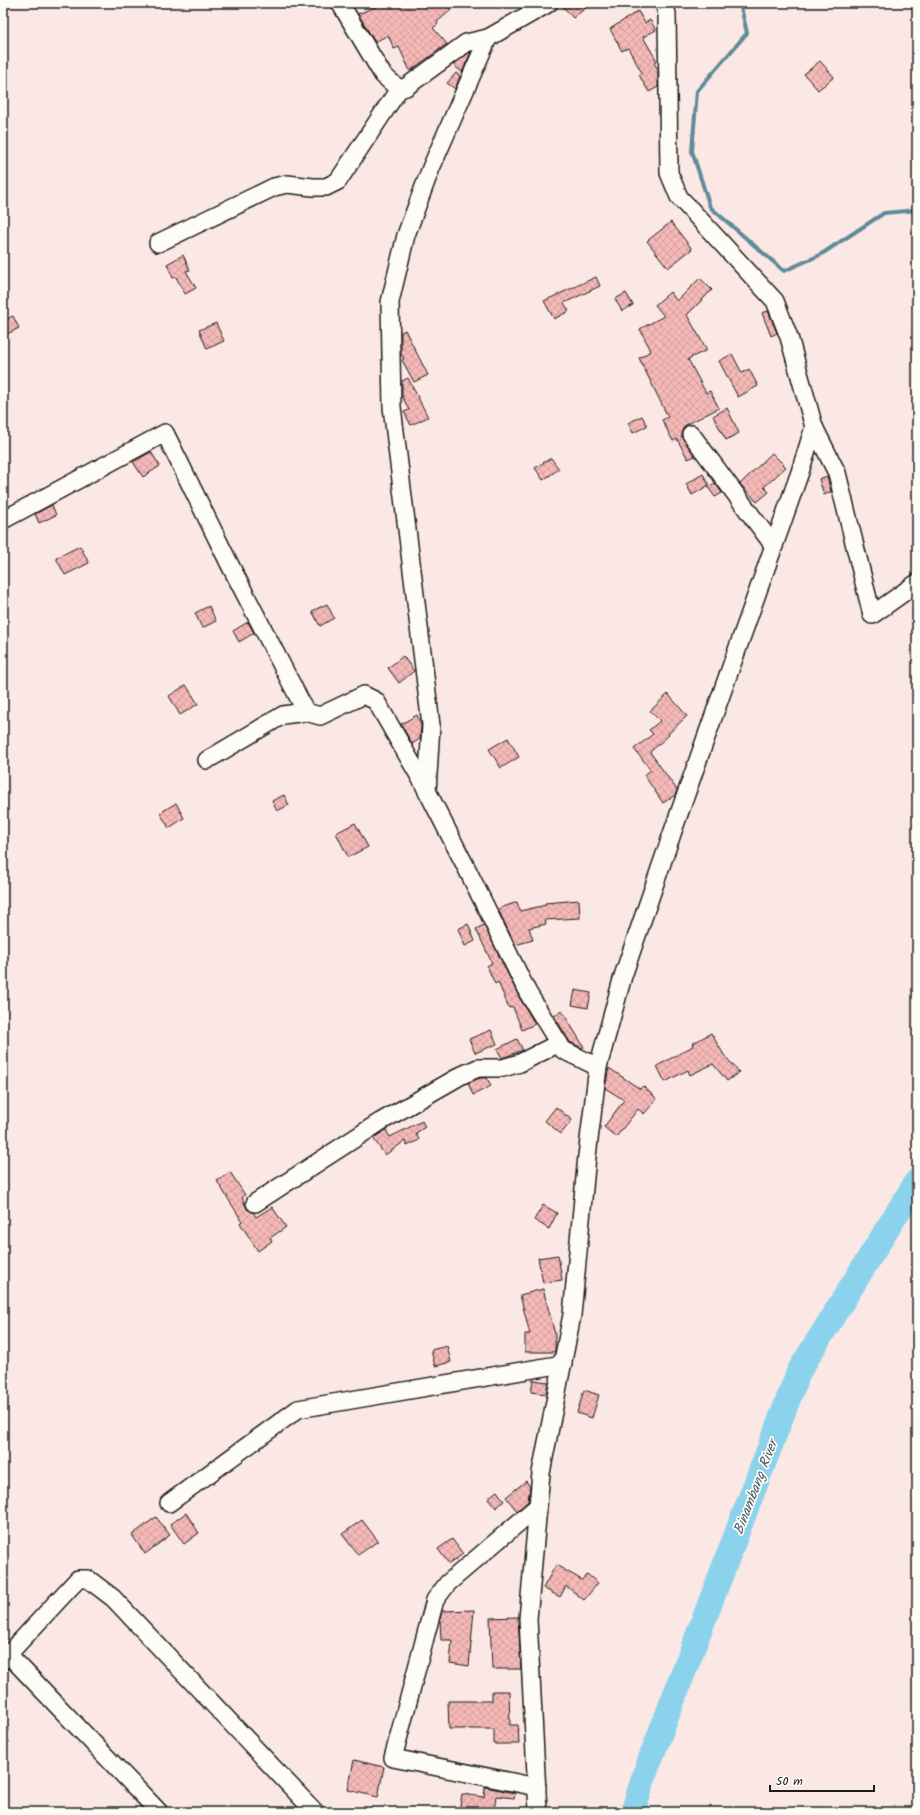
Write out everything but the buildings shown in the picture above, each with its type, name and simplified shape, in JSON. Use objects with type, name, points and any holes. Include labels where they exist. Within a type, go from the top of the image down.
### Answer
[{"type":"street","points":[[340,3],[383,75],[399,89]]},
{"type":"street","points":[[158,243],[274,186],[287,184],[326,187],[338,181],[399,89],[406,87],[466,43],[488,38],[549,3]]},
{"type":"street","points":[[664,3],[666,14],[669,173],[679,197],[776,301],[789,337],[814,427],[837,473],[872,615],[917,583]]},
{"type":"street","points":[[427,792],[431,725],[392,407],[390,302],[406,235],[431,168],[488,38]]},
{"type":"street","points":[[538,1812],[528,1619],[541,1473],[572,1315],[587,1156],[598,1067],[628,962],[774,546],[814,427]]},
{"type":"street","points":[[3,520],[165,433],[230,566],[306,712]]},
{"type":"street","points":[[691,434],[774,546]]},
{"type":"street","points":[[207,760],[283,715],[306,712],[320,716],[364,695],[376,701],[427,792],[528,993],[563,1050],[598,1067]]},
{"type":"street","points":[[255,1203],[380,1122],[462,1075],[478,1068],[503,1068],[520,1062],[559,1043]]},
{"type":"street","points":[[169,1503],[298,1410],[562,1364]]},
{"type":"street","points":[[537,1787],[393,1758],[435,1600],[448,1583],[538,1506]]},
{"type":"street","points":[[159,1812],[6,1657],[78,1579],[88,1579],[113,1598],[315,1812]]},
{"type":"waterway","points":[[740,3],[747,33],[697,91],[692,151],[710,207],[784,271],[820,255],[884,213],[917,210]]},
{"type":"waterway","name":"Binambang River","points":[[633,1812],[645,1773],[799,1371],[917,1181]]}]
